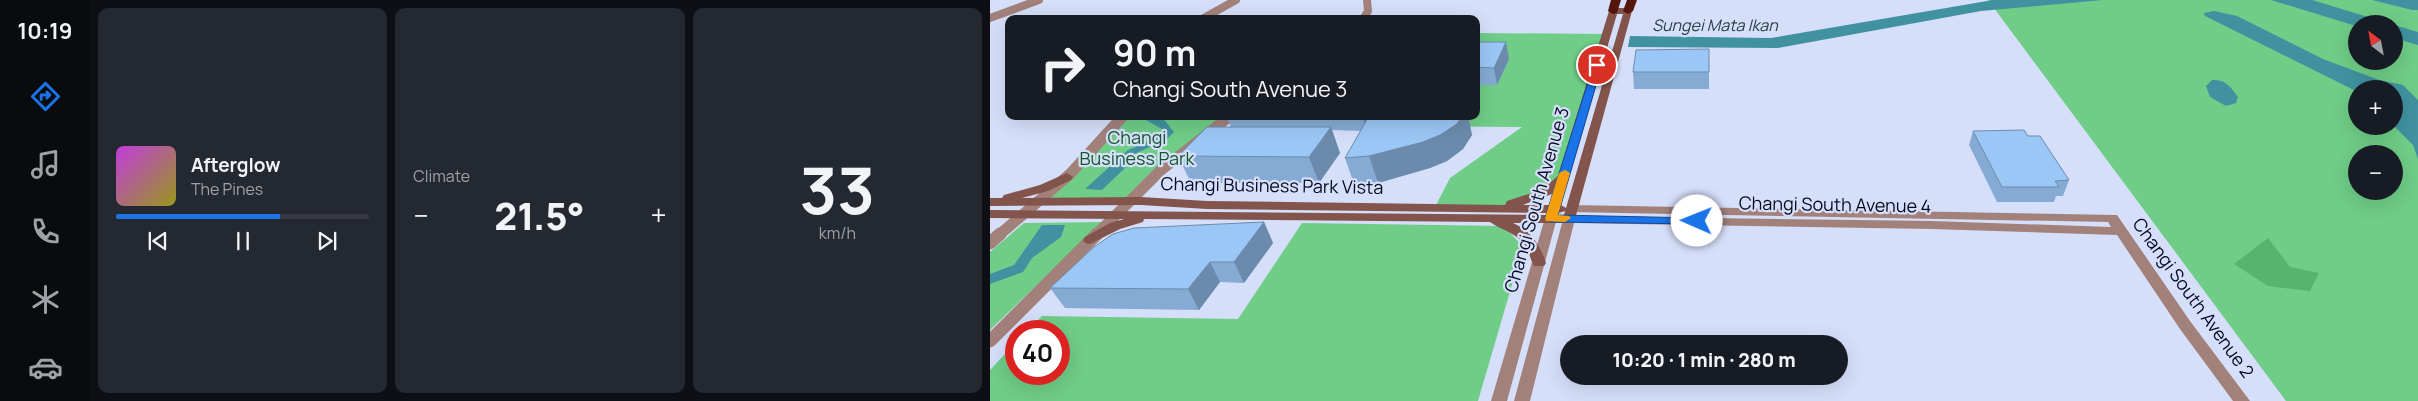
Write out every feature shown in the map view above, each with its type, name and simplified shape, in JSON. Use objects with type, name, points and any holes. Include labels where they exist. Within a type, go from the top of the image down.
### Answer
[{"type":"highway","points":[[1612,10],[1616,0]]},
{"type":"highway","points":[[1628,12],[1632,0]]},
{"type":"main road","points":[[1612,10],[1628,12]]},
{"type":"main road","name":"Changi South Avenue 3","points":[[1552,213],[1612,10]]},
{"type":"main road","name":"Changi South Avenue 3","points":[[1571,214],[1628,12]]},
{"type":"main road","points":[[1497,208],[1546,193],[1557,186],[1564,175]]},
{"type":"main road","points":[[990,202],[1037,190],[1067,177]]},
{"type":"main road","name":"Changi Business Park Vista","points":[[990,202],[1035,204],[1128,202],[1206,205],[1497,208],[1552,213]]},
{"type":"main road","name":"Changi South Avenue 4","points":[[1552,213],[1571,214]]},
{"type":"main road","name":"Changi Business Park Vista","points":[[990,214],[1487,218],[1552,213]]},
{"type":"main road","points":[[1090,240],[1115,226],[1156,215]]},
{"type":"main road","points":[[1487,218],[1520,231],[1529,239],[1539,262]]},
{"type":"street","points":[[990,16],[1030,0]]},
{"type":"street","points":[[990,16],[1039,0]]},
{"type":"street","points":[[1209,15],[1236,0]]},
{"type":"street","points":[[1365,15],[1368,10],[1367,0]]},
{"type":"street","points":[[990,243],[1067,177],[1118,120]]},
{"type":"street","points":[[990,341],[1114,215],[1177,156],[1225,120]]},
{"type":"street","name":"Changi South Avenue 3","points":[[1499,401],[1552,213]]},
{"type":"street","name":"Changi South Avenue 4","points":[[1571,214],[2112,218]]},
{"type":"street","name":"Changi South Avenue 4","points":[[1571,214],[2120,231]]},
{"type":"street","name":"Changi South Avenue 3","points":[[1522,401],[1571,214]]},
{"type":"street","name":"Changi South Avenue 2","points":[[2112,218],[2185,326],[2242,401]]},
{"type":"green space","points":[[1988,0],[2418,0],[2418,401],[2286,401]]},
{"type":"green space","points":[[1480,33],[1606,34],[1564,175],[1536,197],[1497,207],[1435,207],[1450,178],[1522,127],[1375,126],[1379,120],[1480,120]]},
{"type":"green space","name":"Changi Business Park","points":[[1119,120],[1225,120],[1128,201],[1037,203]]},
{"type":"green space","points":[[1102,222],[990,330],[990,252],[1024,223]]},
{"type":"green space","points":[[1302,223],[1504,226],[1523,247],[1478,401],[990,401],[990,370],[1005,354],[1005,385],[1070,385],[1070,320],[1038,320],[1042,316],[1238,319]]},
{"type":"green space","points":[[2268,238],[2290,267],[2319,273],[2310,291],[2268,286],[2234,264]]},
{"type":"shaded area","points":[[1993,0],[2103,0],[1981,11],[1778,48],[1628,47],[1630,36],[1771,38]]},
{"type":"shaded area","points":[[2271,0],[2312,0],[2361,15],[2348,15],[2348,24]]},
{"type":"shaded area","points":[[2372,0],[2418,0],[2418,10],[2412,10]]},
{"type":"shaded area","points":[[2214,11],[2237,16],[2323,59],[2348,70],[2379,80],[2348,80],[2348,87],[2205,16],[2204,13]]},
{"type":"shaded area","points":[[2403,28],[2418,32],[2418,45],[2403,41]]},
{"type":"shaded area","points":[[2212,80],[2224,82],[2230,87],[2238,97],[2236,103],[2226,106],[2210,97],[2206,86]]},
{"type":"shaded area","points":[[2403,85],[2418,100],[2418,159],[2413,145],[2403,135]]},
{"type":"shaded area","points":[[1146,120],[1164,120],[1174,132],[1167,139],[1128,157],[1126,167],[1102,190],[1085,189],[1128,150],[1162,136],[1162,129]]},
{"type":"shaded area","points":[[1042,225],[1065,225],[1061,237],[1032,258],[1023,272],[990,284],[990,274],[1014,265]]},
{"type":"building","points":[[1480,42],[1506,42],[1494,68],[1480,67]]},
{"type":"building","points":[[1709,49],[1709,72],[1633,72],[1636,50]]},
{"type":"building","points":[[1367,120],[1460,120],[1457,124],[1440,135],[1423,142],[1369,156],[1345,158]]},
{"type":"building","points":[[1207,127],[1331,127],[1309,157],[1178,156]]},
{"type":"building","points":[[2024,130],[2028,136],[2040,136],[2069,180],[2055,181],[2059,187],[2002,187],[1973,131]]},
{"type":"building","points":[[1264,222],[1234,262],[1210,262],[1188,289],[1050,288],[1094,247],[1113,234],[1134,228]]},
{"type":"slow traffic","points":[[1565,173],[1551,218],[1565,218]]},
{"type":"route","points":[[1597,65],[1551,218],[1697,221]]},
{"type":"water label","name":"Sungei Mata Ikan","points":[[1715,25]]}]
